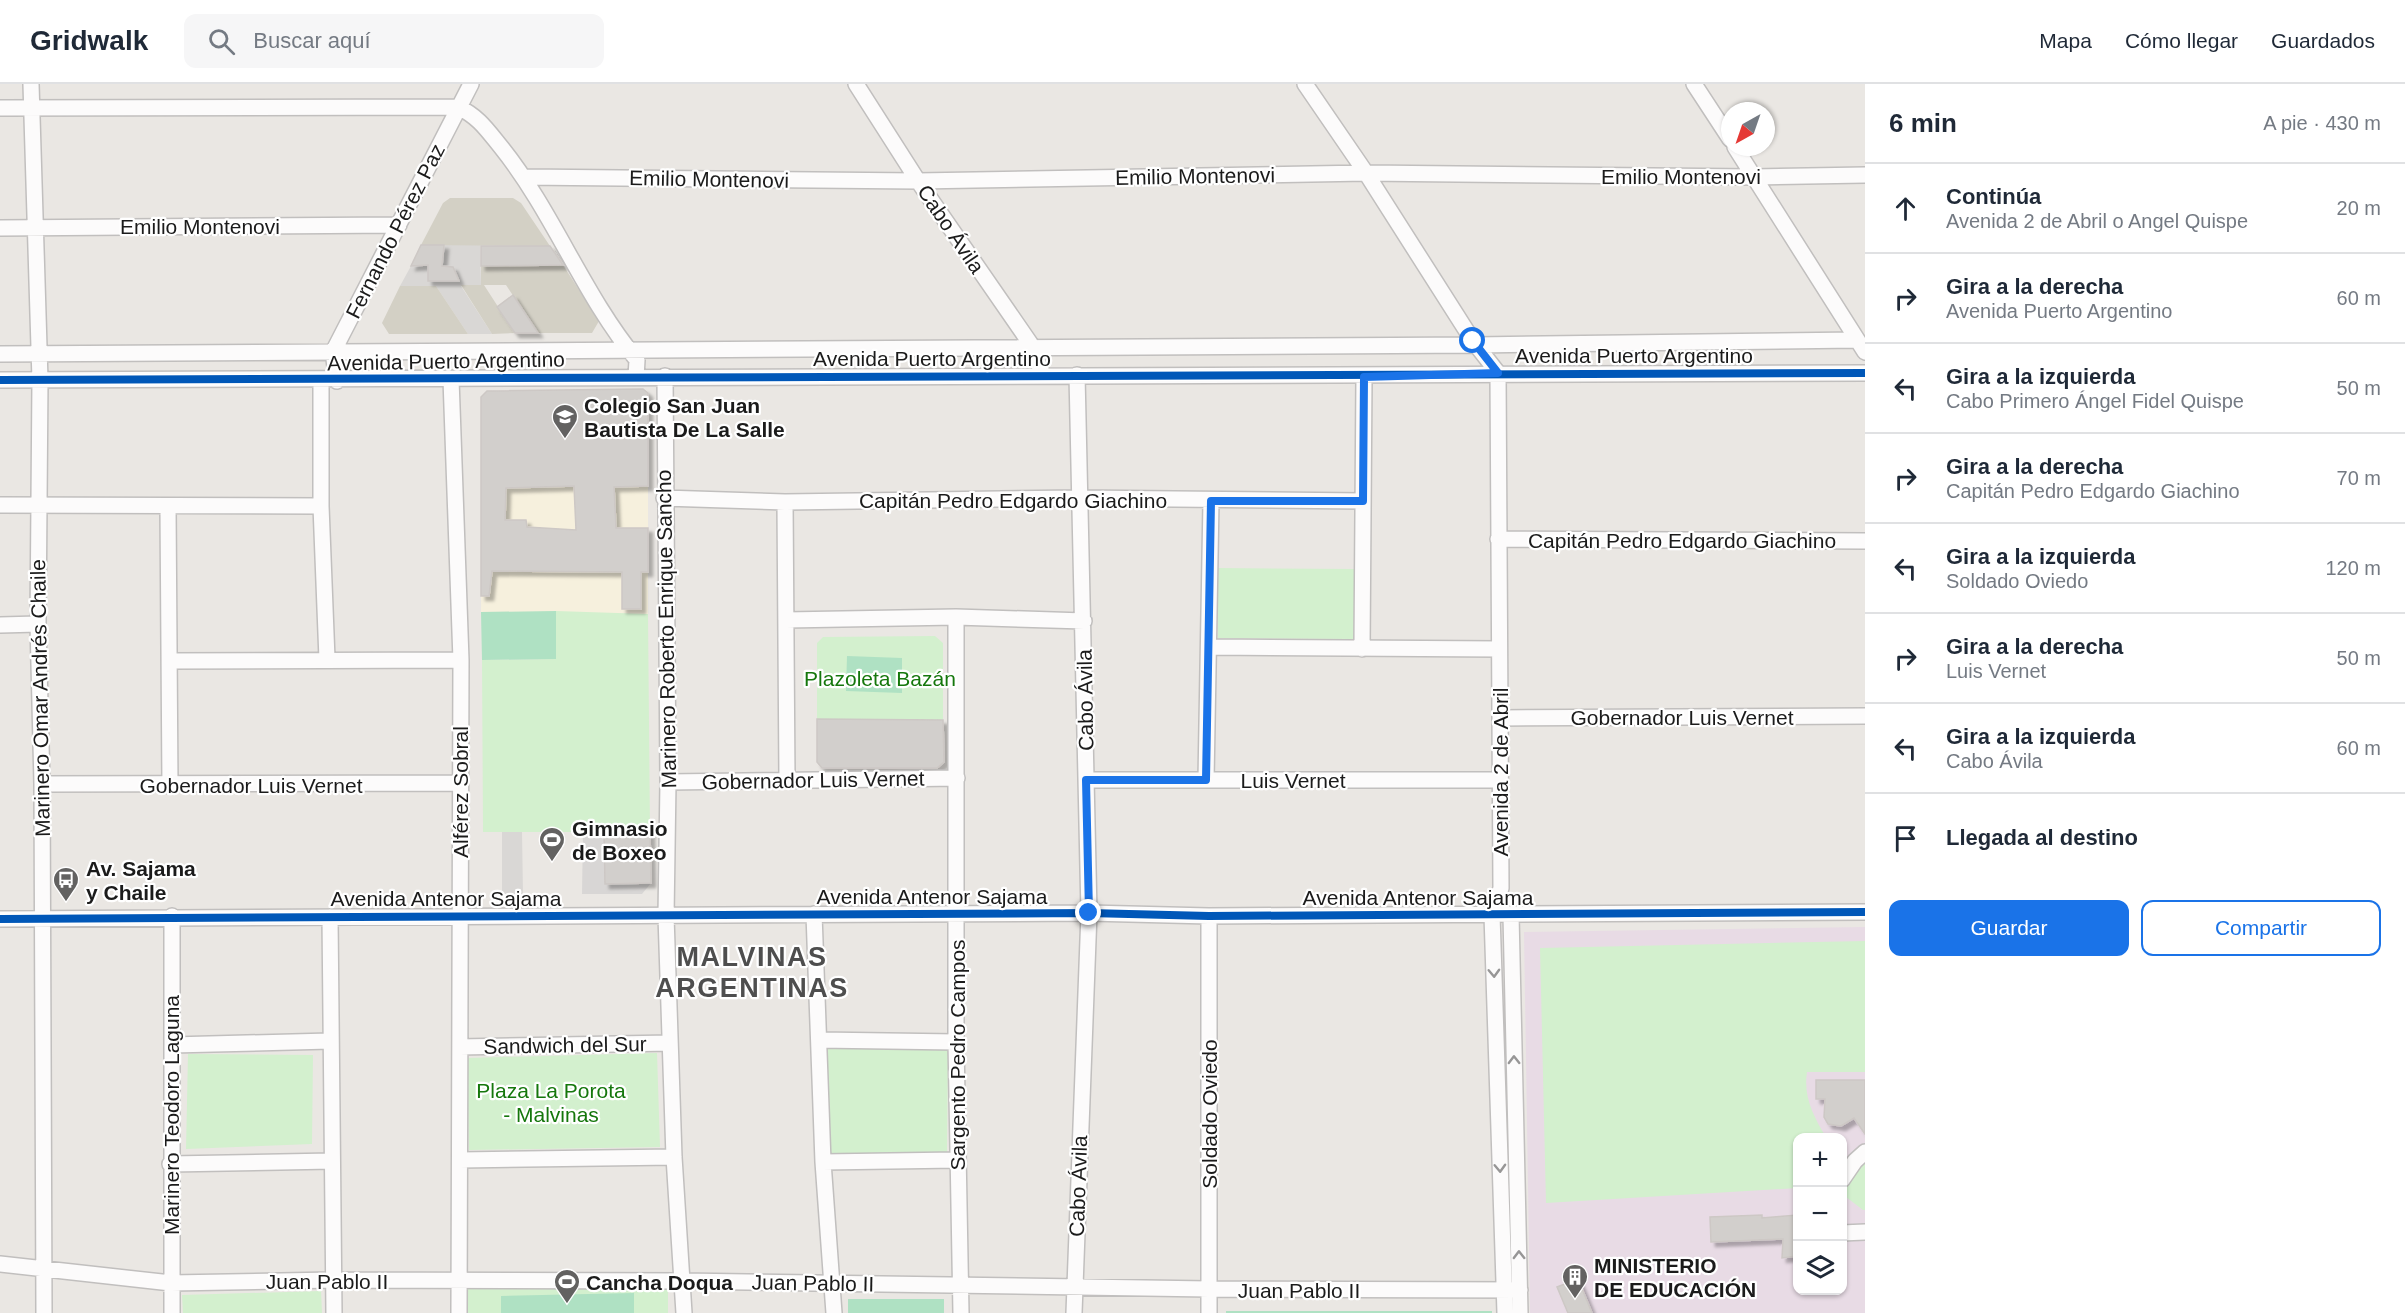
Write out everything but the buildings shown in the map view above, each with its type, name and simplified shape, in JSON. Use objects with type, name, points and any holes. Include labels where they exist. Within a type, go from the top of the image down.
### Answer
[{"type":"street","name":"Marinero Omar Andrés Chaile","points":[[31,84],[40,381],[39,624],[42,784],[44,1313]]},
{"type":"street","name":"Fernando Pérez Paz","points":[[333,352],[471,84]]},
{"type":"street","name":"Cabo Ávila","points":[[856,84],[918,181],[1031,348],[1043,375]]},
{"type":"street","points":[[1305,84],[1366,173],[1476,345],[1498,373]]},
{"type":"street","points":[[1694,84],[1721,125]]},
{"type":"street","points":[[0,108],[458,107],[475,115],[525,177],[614,332],[637,360],[636,377]]},
{"type":"street","points":[[1741,156],[1861,346]]},
{"type":"street","name":"Emilio Montenovi","points":[[525,177],[918,181],[1366,173],[1754,177],[1865,175]]},
{"type":"street","name":"Emilio Montenovi","points":[[0,228],[399,225]]},
{"type":"street","name":"Avenida Puerto Argentino","points":[[0,354],[1476,345],[1861,346]]},
{"type":"street","points":[[333,352],[337,381]]},
{"type":"street","name":"Avenida Puerto Argentino","points":[[0,380],[337,381],[665,376],[1364,377],[1498,373],[1865,373]]},
{"type":"street","name":"Avenida 2 de Abril","points":[[1498,373],[1501,888],[1492,915],[1512,1290],[1520,1313]]},
{"type":"street","name":"Cabo Ávila","points":[[1074,1313],[1089,913],[1077,375]]},
{"type":"street","name":"Marinero Roberto Enrique Sancho","points":[[665,376],[664,498],[668,782],[666,916],[674,1157],[684,1313]]},
{"type":"street","points":[[1362,649],[1364,377]]},
{"type":"street","name":"Alférez Sobral","points":[[451,379],[461,660],[459,1313]]},
{"type":"street","points":[[321,381],[321,506],[327,659]]},
{"type":"street","name":"Capitán Pedro Edgardo Giachino","points":[[664,498],[785,502],[1078,498],[1363,501]]},
{"type":"street","points":[[1206,780],[1211,501]]},
{"type":"street","points":[[785,502],[787,780]]},
{"type":"street","points":[[0,505],[321,506]]},
{"type":"street","points":[[168,507],[170,786]]},
{"type":"street","name":"Capitán Pedro Edgardo Giachino","points":[[1498,539],[1865,541]]},
{"type":"street","points":[[786,620],[956,617],[1084,621]]},
{"type":"street","name":"Sargento Pedro Campos","points":[[956,617],[956,1042],[961,1313]]},
{"type":"street","points":[[0,625],[39,624]]},
{"type":"street","points":[[1210,647],[1499,649]]},
{"type":"street","points":[[170,661],[461,660]]},
{"type":"street","name":"Gobernador Luis Vernet","points":[[1500,718],[1865,716]]},
{"type":"street","name":"Gobernador Luis Vernet","points":[[668,782],[957,778]]},
{"type":"street","name":"Luis Vernet","points":[[1086,780],[1500,780]]},
{"type":"street","name":"Gobernador Luis Vernet","points":[[42,784],[170,786],[460,783]]},
{"type":"street","name":"Avenida Antenor Sajama","points":[[0,919],[172,916],[1089,913],[1209,916],[1865,912]]},
{"type":"street","points":[[814,914],[823,1162],[834,1313]]},
{"type":"street","name":"Avenida 2 de Abril","points":[[1505,1313],[1512,1290],[1511,915]]},
{"type":"street","name":"Marinero Teodoro Laguna","points":[[172,916],[170,1164],[172,1313]]},
{"type":"street","name":"Soldado Oviedo","points":[[1209,916],[1209,1313]]},
{"type":"street","points":[[330,917],[334,1313]]},
{"type":"street","points":[[819,1040],[956,1042]]},
{"type":"street","points":[[172,1045],[330,1041]]},
{"type":"street","name":"Sandwich del Sur","points":[[460,1047],[670,1043]]},
{"type":"street","points":[[1847,1173],[1865,1152]]},
{"type":"street","points":[[460,1160],[674,1157]]},
{"type":"street","points":[[823,1162],[957,1160]]},
{"type":"street","points":[[170,1164],[332,1161]]},
{"type":"street","points":[[1847,1233],[1865,1232]]},
{"type":"street","name":"Juan Pablo II","points":[[0,1264],[171,1283],[333,1280],[682,1281],[1209,1289],[1512,1290]]},
{"type":"shaded area","points":[[450,198],[513,198],[521,203],[550,246],[421,245],[443,203]]},
{"type":"shaded area","points":[[480,244],[481,285],[461,286],[492,334],[468,334],[436,286],[400,286],[411,266],[442,265],[444,245]]},
{"type":"shaded area","points":[[563,265],[599,321],[592,333],[538,333],[506,285],[484,285],[515,333],[492,334],[461,285],[481,285],[481,266]]},
{"type":"shaded area","points":[[400,286],[436,286],[468,334],[389,334],[382,323]]},
{"type":"shaded area","points":[[648,445],[648,614],[481,612],[482,488]]},
{"type":"shaded area","points":[[502,832],[522,832],[523,895],[502,895]]},
{"type":"shaded area","points":[[583,832],[650,832],[651,883],[642,894],[582,894]]},
{"type":"shaded area","points":[[1865,927],[1865,1313],[1530,1313],[1524,932]]},
{"type":"green space","points":[[1218,568],[1356,569],[1356,639],[1218,638]]},
{"type":"green space","points":[[556,611],[648,614],[650,832],[483,832],[482,660],[556,659]]},
{"type":"green space","points":[[556,611],[556,659],[482,660],[481,612]]},
{"type":"green space","name":"Plazoleta Bazán","points":[[935,636],[943,643],[943,720],[817,719],[817,643],[823,637]]},
{"type":"green space","points":[[847,656],[902,658],[902,693],[846,691]]},
{"type":"green space","points":[[1865,941],[1865,1072],[1807,1072],[1808,1098],[1824,1133],[1793,1133],[1793,1188],[1546,1203],[1540,948]]},
{"type":"green space","points":[[948,1047],[947,1154],[831,1155],[827,1048]]},
{"type":"green space","name":"Plaza La Porota - Malvinas","points":[[657,1053],[660,1147],[469,1150],[467,1058]]},
{"type":"green space","points":[[188,1054],[313,1055],[312,1144],[186,1149]]},
{"type":"green space","points":[[1865,1158],[1865,1210],[1847,1198],[1847,1183]]},
{"type":"green space","points":[[668,1287],[668,1313],[467,1313],[466,1289]]},
{"type":"green space","points":[[321,1291],[322,1313],[183,1313],[182,1295]]},
{"type":"green space","name":"Cancha Doqua","points":[[634,1293],[634,1313],[501,1313],[501,1296]]},
{"type":"green space","points":[[848,1299],[944,1299],[944,1313],[848,1313]]},
{"type":"green space","points":[[1226,1311],[1492,1311],[1492,1313],[1226,1313]]},
{"type":"cycle path","points":[[0,380],[1865,373]]},
{"type":"cycle path","points":[[0,919],[1089,913],[1209,916],[1865,912]]},
{"type":"place","name":"Colegio San Juan Bautista De La Salle","points":[[565,440]]},
{"type":"place","name":"Gimnasio de Boxeo","points":[[552,863]]},
{"type":"place","name":"Av. Sajama y Chaile","points":[[66,903]]},
{"type":"place","name":"MINISTERIO DE EDUCACIÓN","points":[[1575,1300]]},
{"type":"place","name":"Cancha Doqua","points":[[567,1305]]},
{"type":"district","name":"MALVINAS ARGENTINAS","points":[[752,972]]},
{"type":"route","points":[[1089,913],[1086,780],[1206,780],[1211,501],[1363,501],[1364,377],[1498,373],[1473,341]]}]
